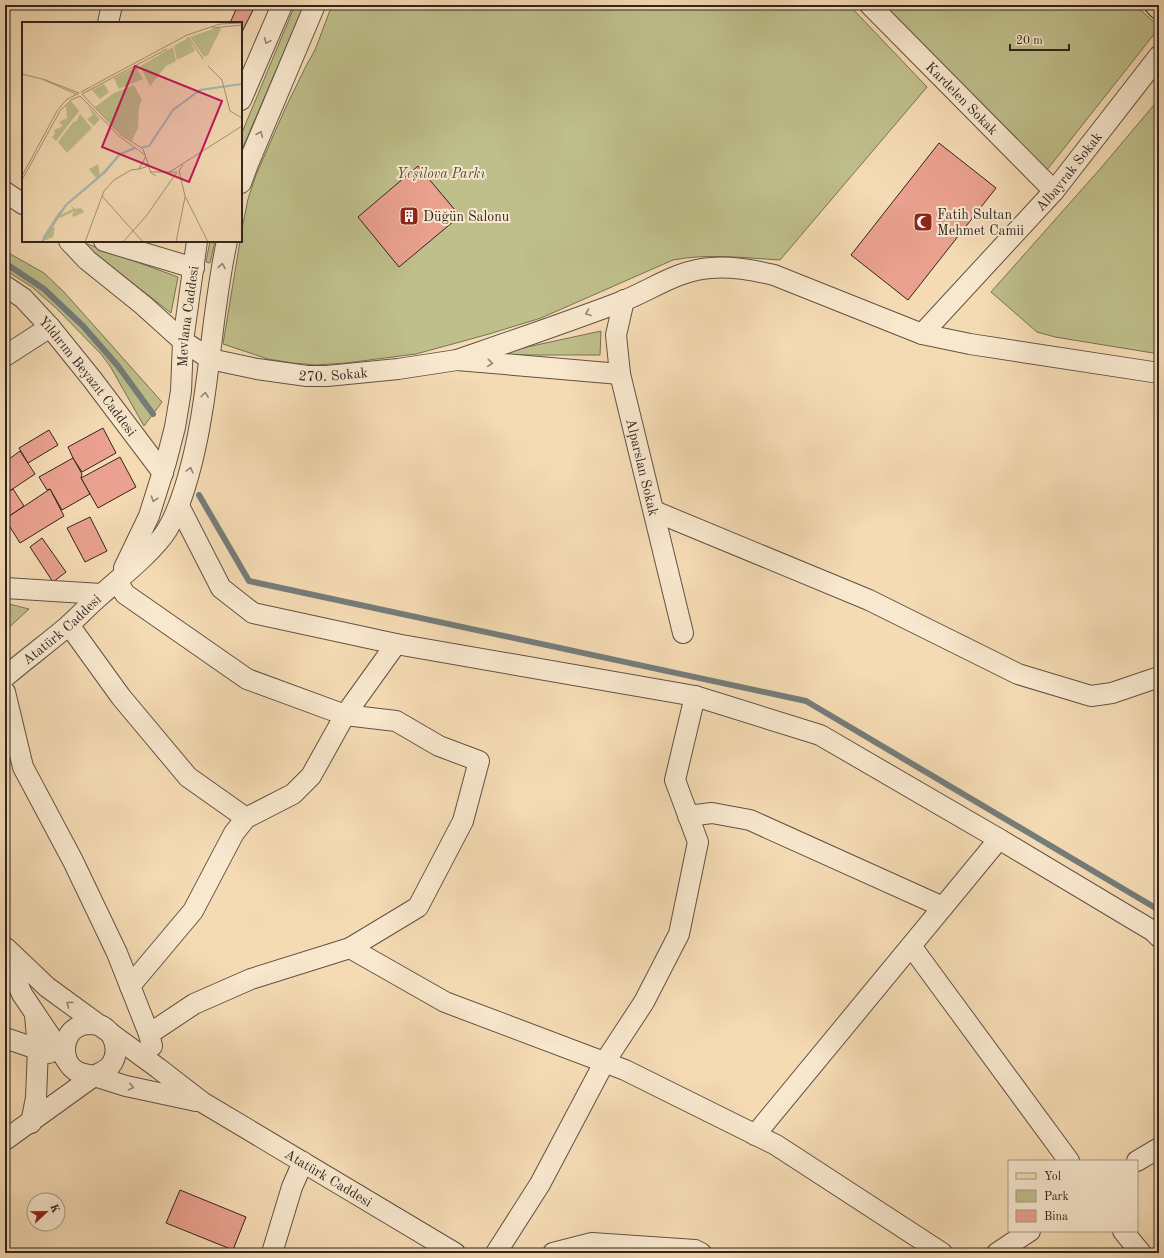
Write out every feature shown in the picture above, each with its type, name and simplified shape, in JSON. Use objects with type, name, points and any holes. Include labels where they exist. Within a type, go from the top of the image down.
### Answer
[{"type":"main road","points":[[1156,5],[1159,8]]},
{"type":"street","points":[[108,22],[112,5]]},
{"type":"street","points":[[242,98],[282,5]]},
{"type":"street","points":[[242,180],[315,5]]},
{"type":"street","name":"Kardelen Sokak","points":[[870,5],[1054,191]]},
{"type":"street","name":"Albayrak Sokak","points":[[922,334],[1054,191],[1159,56]]},
{"type":"street","points":[[5,192],[22,203]]},
{"type":"street","points":[[5,212],[22,210]]},
{"type":"street","points":[[70,242],[87,260],[143,305],[183,341],[210,359]]},
{"type":"street","points":[[107,242],[194,268]]},
{"type":"street","name":"Mevlana Caddesi","points":[[164,468],[175,427],[181,391],[183,341],[197,242]]},
{"type":"street","name":"Atatürk Caddesi","points":[[5,676],[69,625],[150,550],[166,532],[179,506],[199,434],[217,299],[227,242]]},
{"type":"street","points":[[457,360],[624,300],[688,272],[711,268],[733,268],[754,270],[774,275],[922,334],[970,344],[1159,373]]},
{"type":"street","name":"Yıldırım Beyazıt Caddesi","points":[[5,286],[23,298],[50,327],[164,468]]},
{"type":"street","name":"Alparslan Sokak","points":[[624,300],[616,334],[620,374],[683,632]]},
{"type":"street","points":[[5,356],[50,327]]},
{"type":"street","name":"270. Sokak","points":[[210,359],[257,369],[307,376],[326,376],[398,370],[457,360]]},
{"type":"street","points":[[457,360],[620,374]]},
{"type":"street","points":[[149,1034],[194,1004],[251,979],[350,948],[418,907],[463,821],[479,761],[439,746],[396,721],[345,715],[246,679],[125,594],[117,581],[149,516],[164,468]]},
{"type":"street","points":[[179,506],[222,588],[253,613],[396,644],[694,696],[820,735],[1000,839],[1153,931],[1159,937]]},
{"type":"street","points":[[654,511],[868,600],[1018,674],[1091,696],[1112,692],[1159,677]]},
{"type":"street","points":[[5,588],[101,594]]},
{"type":"street","points":[[69,625],[121,696],[188,777],[246,818]]},
{"type":"street","points":[[130,986],[193,910],[234,833],[246,818],[292,794],[310,776],[345,715],[396,644]]},
{"type":"street","points":[[5,692],[23,766],[73,861],[117,953],[149,1034],[158,1068]]},
{"type":"street","points":[[496,1253],[540,1184],[604,1063],[644,1002],[679,934],[698,842],[675,780],[694,696]]},
{"type":"street","points":[[688,816],[712,812],[750,820],[943,907]]},
{"type":"street","points":[[755,1135],[1000,839]]},
{"type":"street","points":[[911,946],[1068,1160]]},
{"type":"street","points":[[5,947],[12,971],[22,994],[34,1014],[72,1068],[78,1072],[126,1086],[202,1102]]},
{"type":"street","points":[[5,947],[47,987],[102,1026],[202,1102]]},
{"type":"street","points":[[350,948],[445,1002],[625,1070],[776,1145],[942,1253]]},
{"type":"street","points":[[31,1123],[36,1098],[38,1048],[34,1014]]},
{"type":"street","points":[[5,1140],[31,1123],[94,1076],[108,1068],[116,1054],[116,1046],[113,1038],[102,1026],[86,1024],[79,1026],[72,1031],[67,1038],[65,1053],[67,1061]]},
{"type":"street","points":[[5,1038],[38,1048],[67,1061]]},
{"type":"street","name":"Atatürk Caddesi","points":[[202,1102],[455,1253]]},
{"type":"street","points":[[1138,1160],[1159,1148]]},
{"type":"street","points":[[272,1253],[292,1187],[303,1162]]},
{"type":"street","points":[[997,1253],[1028,1232]]},
{"type":"street","points":[[1124,1232],[1141,1253]]},
{"type":"street","points":[[553,1253],[592,1243],[695,1250],[701,1253]]},
{"type":"green space","points":[[295,5],[304,5],[242,150],[242,133]]},
{"type":"green space","name":"Yeşilova Parkı","points":[[332,5],[849,5],[927,87],[780,260],[713,256],[673,260],[541,318],[489,334],[416,354],[346,363],[316,365],[268,359],[223,344],[240,242],[242,242],[242,229],[248,199],[256,175],[285,109],[315,50]]},
{"type":"green space","points":[[882,5],[1135,5],[1155,23],[1155,33],[1046,171]]},
{"type":"green space","points":[[1159,99],[1159,354],[1055,337],[1037,332],[991,292],[1100,169]]},
{"type":"green space","points":[[80,242],[178,277],[171,313]]},
{"type":"green space","points":[[210,242],[215,242],[210,263],[206,262]]},
{"type":"green space","points":[[5,251],[44,273],[64,292],[162,402],[144,426],[110,366],[101,354],[56,308],[32,287],[5,270]]},
{"type":"green space","points":[[601,331],[600,355],[490,355]]},
{"type":"green space","points":[[5,603],[29,609],[5,631]]},
{"type":"building","points":[[238,5],[255,6],[242,32],[242,22],[230,22]]},
{"type":"building","name":"Fatih Sultan Mehmet Camii","points":[[939,143],[996,188],[908,300],[851,255]]},
{"type":"building","name":"Düğün Salonu","points":[[418,166],[460,216],[399,267],[358,217]]},
{"type":"building","points":[[103,428],[116,453],[82,472],[68,447]]},
{"type":"building","points":[[49,430],[58,445],[28,463],[19,448]]},
{"type":"building","points":[[20,451],[35,474],[5,494],[5,462]]},
{"type":"building","points":[[120,457],[136,487],[98,508],[81,478]]},
{"type":"building","points":[[73,458],[82,474],[81,478],[90,494],[62,510],[50,489],[47,490],[39,477]]},
{"type":"building","points":[[13,489],[24,506],[5,519],[5,494]]},
{"type":"building","points":[[50,489],[64,516],[20,543],[5,519]]},
{"type":"building","points":[[90,517],[107,551],[85,562],[67,528]]},
{"type":"building","points":[[42,538],[66,572],[53,582],[30,547]]},
{"type":"building","points":[[180,1190],[246,1217],[233,1250],[166,1223]]},
{"type":"waterway","points":[[5,263],[44,289],[83,326],[118,366],[153,414]]},
{"type":"waterway","points":[[199,495],[249,581],[806,701],[1159,910]]},
{"type":"place","name":"Düğün Salonu","points":[[409,216]]},
{"type":"place","name":"Fatih Sultan Mehmet Camii","points":[[923,222]]}]
